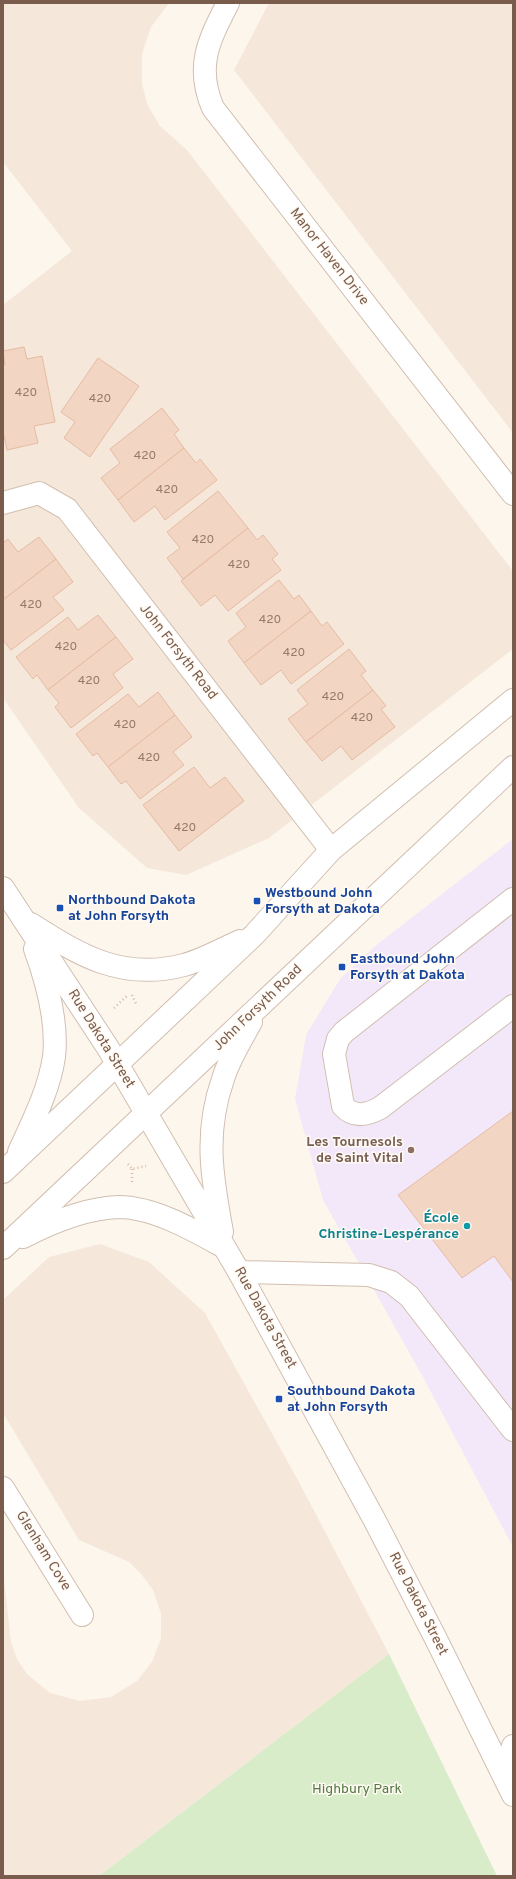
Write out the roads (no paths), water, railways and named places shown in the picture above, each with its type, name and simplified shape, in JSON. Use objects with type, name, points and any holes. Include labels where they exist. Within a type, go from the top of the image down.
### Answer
[{"type":"street","name":"Manor Haven Drive","points":[[228,3],[212,35],[203,67],[207,94],[213,108],[513,494]]},
{"type":"street","name":"John Forsyth Road","points":[[3,503],[39,494],[67,509],[331,850]]},
{"type":"street","points":[[10,1166],[254,935],[331,850],[513,700]]},
{"type":"street","name":"John Forsyth Road","points":[[5,1246],[513,767]]},
{"type":"street","points":[[3,888],[24,920],[40,960],[50,1002],[54,1036],[54,1057],[45,1092],[10,1166]]},
{"type":"street","points":[[513,899],[350,1026],[341,1035],[335,1046],[334,1054],[343,1106],[348,1112],[355,1114],[372,1112],[380,1108],[513,1006]]},
{"type":"street","points":[[24,920],[58,941],[83,954],[117,968],[150,971],[185,965],[254,935]]},
{"type":"street","name":"Rue Dakota Street","points":[[24,920],[118,1064],[239,1272],[374,1519],[504,1774],[513,1795]]},
{"type":"street","points":[[224,1247],[211,1165],[212,1116],[223,1078],[259,1006]]},
{"type":"street","points":[[5,1246],[42,1227],[88,1211],[120,1207],[155,1214],[186,1227],[224,1247]]},
{"type":"street","points":[[239,1272],[369,1275],[391,1282],[408,1296],[513,1430]]},
{"type":"street","name":"Glenham Cove","points":[[3,1488],[82,1615]]},
{"type":"street","points":[[504,1774],[513,1746]]},
{"type":"place","name":"Westbound John Forsyth at Dakota","points":[[257,901]]},
{"type":"place","name":"Northbound Dakota at John Forsyth","points":[[60,908]]},
{"type":"place","name":"Eastbound John Forsyth at Dakota","points":[[342,967]]},
{"type":"place","name":"Les Tournesols de Saint Vital","points":[[411,1150]]},
{"type":"place","name":"École Christine-Lespérance","points":[[467,1226]]},
{"type":"place","name":"Southbound Dakota at John Forsyth","points":[[279,1399]]},
{"type":"park label","name":"Highbury Park","points":[[357,1789]]}]
